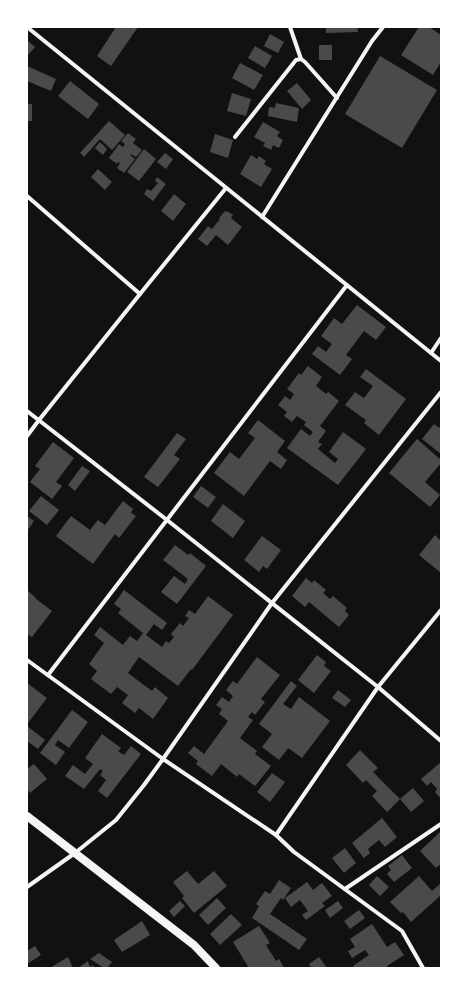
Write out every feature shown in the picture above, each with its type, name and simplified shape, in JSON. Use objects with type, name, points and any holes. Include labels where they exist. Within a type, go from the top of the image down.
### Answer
[{"type":"main road","points":[[27,816],[194,945],[215,967]]},
{"type":"street","points":[[27,27],[441,361]]},
{"type":"street","points":[[290,27],[301,59],[336,98]]},
{"type":"street","points":[[262,217],[382,27]]},
{"type":"street","points":[[235,137],[296,60],[301,59]]},
{"type":"street","points":[[27,436],[226,188]]},
{"type":"street","points":[[27,196],[140,294]]},
{"type":"street","points":[[48,675],[347,285]]},
{"type":"street","points":[[431,353],[441,338]]},
{"type":"street","points":[[27,887],[116,820],[163,759],[272,603],[441,392]]},
{"type":"street","points":[[27,411],[378,687],[441,741]]},
{"type":"street","points":[[276,835],[378,687],[441,610]]},
{"type":"street","points":[[27,660],[163,759],[276,835],[294,852],[402,931],[423,968]]},
{"type":"street","points":[[345,889],[441,824]]},
{"type":"building","points":[[116,27],[138,27],[111,66],[97,56]]},
{"type":"building","points":[[326,27],[357,27],[358,32],[326,33]]},
{"type":"building","points":[[419,27],[429,27],[441,35],[441,62],[433,75],[401,55]]},
{"type":"building","points":[[270,34],[284,42],[278,53],[264,46]]},
{"type":"building","points":[[27,40],[35,47],[27,56]]},
{"type":"building","points":[[319,45],[332,45],[332,60],[319,60]]},
{"type":"building","points":[[255,46],[272,56],[265,68],[248,58]]},
{"type":"building","points":[[380,56],[437,90],[402,148],[345,114]]},
{"type":"building","points":[[240,63],[263,75],[254,90],[232,78]]},
{"type":"building","points":[[27,66],[56,79],[51,91],[27,81]]},
{"type":"building","points":[[70,81],[99,104],[88,119],[58,96]]},
{"type":"building","points":[[297,83],[311,100],[302,109],[287,91]]},
{"type":"building","points":[[232,93],[251,99],[246,116],[227,111]]},
{"type":"building","points":[[276,103],[299,108],[297,122],[268,116],[269,107],[275,108]]},
{"type":"building","points":[[27,104],[32,104],[32,121],[27,121]]},
{"type":"building","points":[[109,121],[125,135],[112,150],[100,139],[84,157],[80,153]]},
{"type":"building","points":[[263,122],[280,132],[277,136],[283,140],[279,148],[273,145],[271,150],[263,146],[265,143],[254,137]]},
{"type":"building","points":[[128,133],[136,139],[133,143],[142,150],[136,157],[131,154],[130,155],[135,159],[124,173],[117,168],[120,163],[118,162],[117,164],[109,158],[119,144],[123,147],[125,144],[121,141]]},
{"type":"building","points":[[215,134],[233,140],[228,158],[210,152]]},
{"type":"building","points":[[100,142],[107,149],[103,155],[95,148]]},
{"type":"building","points":[[144,149],[156,159],[139,181],[127,172]]},
{"type":"building","points":[[165,153],[173,159],[166,169],[157,162]]},
{"type":"building","points":[[251,155],[257,159],[259,156],[266,161],[264,164],[272,169],[261,187],[240,174]]},
{"type":"building","points":[[98,169],[112,182],[105,190],[91,177]]},
{"type":"building","points":[[157,177],[166,184],[153,201],[144,194],[147,189],[151,191],[158,183],[155,181]]},
{"type":"building","points":[[174,194],[186,204],[173,221],[161,211]]},
{"type":"building","points":[[225,211],[233,215],[231,218],[242,227],[228,245],[216,235],[207,246],[198,239],[208,226],[212,229]]},
{"type":"building","points":[[357,305],[386,327],[376,340],[364,331],[346,355],[352,359],[340,375],[312,354],[318,346],[326,352],[332,344],[321,336],[334,318],[342,324]]},
{"type":"building","points":[[308,366],[322,377],[316,386],[326,394],[328,392],[339,401],[320,426],[326,431],[318,442],[322,444],[318,449],[335,463],[338,459],[329,452],[343,432],[366,449],[338,485],[287,448],[301,429],[310,436],[313,432],[304,425],[306,422],[297,416],[292,422],[284,416],[287,412],[278,405],[285,396],[290,400],[294,394],[287,389],[299,373],[301,375]]},
{"type":"building","points":[[366,369],[406,399],[379,435],[364,423],[366,420],[345,405],[355,392],[364,398],[373,386],[360,377]]},
{"type":"building","points":[[258,420],[285,441],[277,452],[287,460],[281,469],[270,461],[244,496],[214,473],[230,452],[239,459],[255,438],[248,433]]},
{"type":"building","points":[[434,424],[439,428],[441,425],[441,454],[422,439]]},
{"type":"building","points":[[177,433],[186,439],[174,455],[180,459],[158,487],[144,477]]},
{"type":"building","points":[[417,439],[441,460],[441,463],[425,482],[440,495],[430,507],[389,473]]},
{"type":"building","points":[[53,442],[74,458],[56,482],[62,486],[52,499],[30,482],[40,469],[35,466]]},
{"type":"building","points":[[82,466],[90,471],[75,491],[68,485]]},
{"type":"building","points":[[201,486],[216,497],[208,508],[193,497]]},
{"type":"building","points":[[41,496],[59,510],[47,525],[29,511]]},
{"type":"building","points":[[123,501],[133,509],[131,513],[136,516],[119,538],[115,534],[93,564],[56,536],[71,516],[90,530],[98,520],[105,525]]},
{"type":"building","points":[[223,504],[245,521],[233,538],[211,521]]},
{"type":"building","points":[[27,516],[34,521],[27,531]]},
{"type":"building","points":[[435,535],[441,541],[441,573],[419,555]]},
{"type":"building","points":[[262,536],[281,550],[267,569],[263,566],[259,572],[244,560]]},
{"type":"building","points":[[175,545],[188,555],[190,553],[206,566],[177,604],[161,592],[174,576],[185,584],[188,579],[163,560]]},
{"type":"building","points":[[306,578],[312,583],[314,580],[326,590],[323,593],[330,599],[333,596],[347,608],[345,611],[349,615],[339,627],[309,602],[305,607],[292,596]]},
{"type":"building","points":[[27,590],[52,611],[32,637],[27,634]]},
{"type":"building","points":[[124,590],[167,623],[162,630],[154,624],[146,635],[162,647],[166,641],[169,643],[174,637],[171,634],[180,623],[183,626],[189,618],[185,616],[189,610],[195,614],[208,596],[233,615],[192,670],[191,669],[178,686],[139,657],[128,673],[152,691],[155,687],[168,698],[153,719],[139,708],[135,713],[122,703],[128,695],[117,687],[111,694],[91,679],[97,671],[89,664],[104,643],[94,635],[100,627],[123,645],[130,636],[137,641],[143,633],[118,613],[121,609],[114,604]]},
{"type":"building","points":[[317,655],[326,662],[324,666],[331,671],[314,693],[298,680]]},
{"type":"building","points":[[257,657],[280,675],[261,699],[265,702],[255,715],[252,712],[248,717],[253,720],[240,738],[257,751],[255,754],[271,766],[255,786],[239,774],[237,777],[221,764],[212,776],[196,764],[198,761],[188,753],[194,746],[204,754],[228,721],[219,714],[222,709],[216,705],[222,697],[229,702],[233,696],[226,690],[233,681],[237,684]]},
{"type":"building","points":[[291,681],[297,686],[283,704],[291,709],[299,697],[330,721],[302,758],[288,748],[279,760],[262,747],[272,734],[259,724]]},
{"type":"building","points":[[27,683],[47,698],[28,723],[27,723]]},
{"type":"building","points":[[338,690],[351,700],[345,707],[332,698]]},
{"type":"building","points":[[72,710],[88,722],[69,748],[58,740],[55,745],[65,752],[56,765],[40,753]]},
{"type":"building","points":[[27,726],[45,740],[38,749],[27,741]]},
{"type":"building","points":[[102,734],[121,748],[118,751],[124,755],[131,746],[141,754],[107,798],[98,791],[106,780],[100,775],[103,771],[100,769],[84,789],[65,776],[73,765],[85,774],[93,764],[85,758]]},
{"type":"building","points":[[360,750],[378,768],[373,772],[400,799],[387,812],[372,796],[377,791],[366,780],[363,783],[346,765]]},
{"type":"building","points":[[441,762],[441,799],[435,792],[437,789],[431,782],[427,786],[421,779]]},
{"type":"building","points":[[34,764],[47,779],[30,793],[27,789],[27,769]]},
{"type":"building","points":[[272,773],[285,782],[270,802],[257,792]]},
{"type":"building","points":[[413,788],[424,801],[411,812],[400,799]]},
{"type":"building","points":[[382,818],[397,837],[385,847],[379,840],[368,849],[370,853],[364,858],[352,843]]},
{"type":"building","points":[[440,832],[441,864],[436,868],[420,851]]},
{"type":"building","points":[[345,848],[356,863],[344,873],[332,858]]},
{"type":"building","points":[[402,855],[412,868],[394,882],[387,874],[391,870],[388,866]]},
{"type":"building","points":[[187,871],[198,884],[214,871],[227,886],[194,913],[182,898],[184,896],[173,882]]},
{"type":"building","points":[[377,876],[389,887],[380,896],[369,885]]},
{"type":"building","points":[[419,876],[432,891],[441,883],[441,895],[411,922],[403,912],[401,913],[390,902]]},
{"type":"building","points":[[279,880],[291,888],[283,900],[281,898],[270,914],[307,939],[299,950],[252,918],[259,906],[256,904],[265,891],[270,894]]},
{"type":"building","points":[[307,882],[313,890],[322,883],[332,896],[322,903],[325,906],[306,920],[302,915],[308,911],[300,900],[291,907],[285,898]]},
{"type":"building","points":[[217,898],[226,908],[208,925],[199,915]]},
{"type":"building","points":[[180,901],[185,906],[174,917],[169,911]]},
{"type":"building","points":[[338,901],[343,908],[330,918],[325,910]]},
{"type":"building","points":[[359,910],[365,918],[350,929],[344,921]]},
{"type":"building","points":[[231,914],[242,925],[220,945],[210,934]]},
{"type":"building","points":[[142,921],[150,935],[122,952],[114,940]]},
{"type":"building","points":[[372,924],[387,947],[395,942],[404,955],[387,966],[388,968],[355,968],[353,966],[369,955],[365,950],[352,958],[348,951],[355,947],[350,939]]},
{"type":"building","points":[[259,926],[270,943],[266,945],[276,961],[279,959],[284,968],[249,968],[233,942]]},
{"type":"building","points":[[35,946],[41,955],[27,964],[27,951]]},
{"type":"building","points":[[99,953],[112,962],[107,968],[104,968],[90,959]]},
{"type":"building","points":[[68,957],[73,968],[50,968],[58,963]]},
{"type":"building","points":[[319,957],[327,968],[311,968],[309,964]]},
{"type":"building","points":[[88,961],[90,967],[93,965],[95,968],[78,968]]}]
